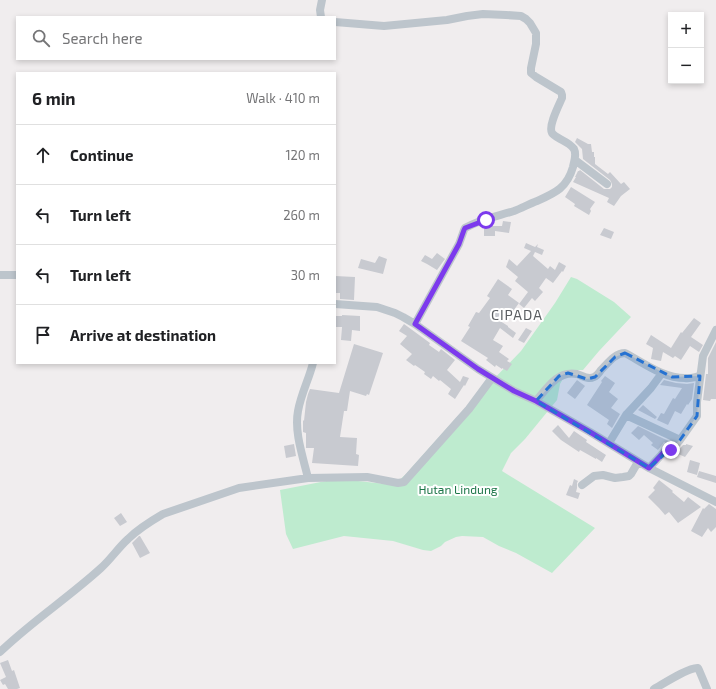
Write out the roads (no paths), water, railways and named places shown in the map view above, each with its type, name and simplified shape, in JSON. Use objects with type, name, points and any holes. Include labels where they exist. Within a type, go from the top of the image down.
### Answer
[{"type":"street","points":[[321,16],[320,10],[322,0]]},
{"type":"street","points":[[336,22],[384,26],[447,20],[483,14],[510,15],[524,18],[530,23],[536,38],[531,73],[561,92],[562,95],[551,126],[553,135],[568,143],[573,149],[575,155],[575,160],[568,178],[560,189],[552,195],[516,210],[465,228],[459,244],[415,324]]},
{"type":"street","points":[[575,160],[607,184]]},
{"type":"street","points":[[0,275],[16,275]]},
{"type":"street","points":[[336,304],[377,307],[395,313],[415,324],[478,369],[514,391],[536,401],[609,443],[638,462],[716,502]]},
{"type":"street","points":[[649,468],[665,451],[671,450],[697,416],[697,402],[703,356],[716,330]]},
{"type":"street","points":[[536,401],[549,385],[559,376],[568,373],[578,374],[587,379],[595,377],[615,357],[623,353],[672,377],[687,379],[700,376]]},
{"type":"street","points":[[308,478],[298,435],[297,424],[298,411],[313,364]]},
{"type":"street","points":[[609,443],[626,415],[651,388],[662,373]]},
{"type":"street","points":[[0,652],[29,626],[62,601],[101,568],[112,558],[128,539],[163,514],[239,488],[308,478],[367,477],[398,483],[404,482],[469,408],[492,378]]},
{"type":"street","points":[[626,415],[680,440]]},
{"type":"street","points":[[582,485],[594,476],[603,475],[615,478],[629,476],[638,462]]},
{"type":"street","points":[[654,689],[683,673],[698,668],[707,689]]},
{"type":"district","name":"CIPADA","points":[[517,314]]},
{"type":"park label","name":"Hutan Lindung","points":[[458,489]]}]
